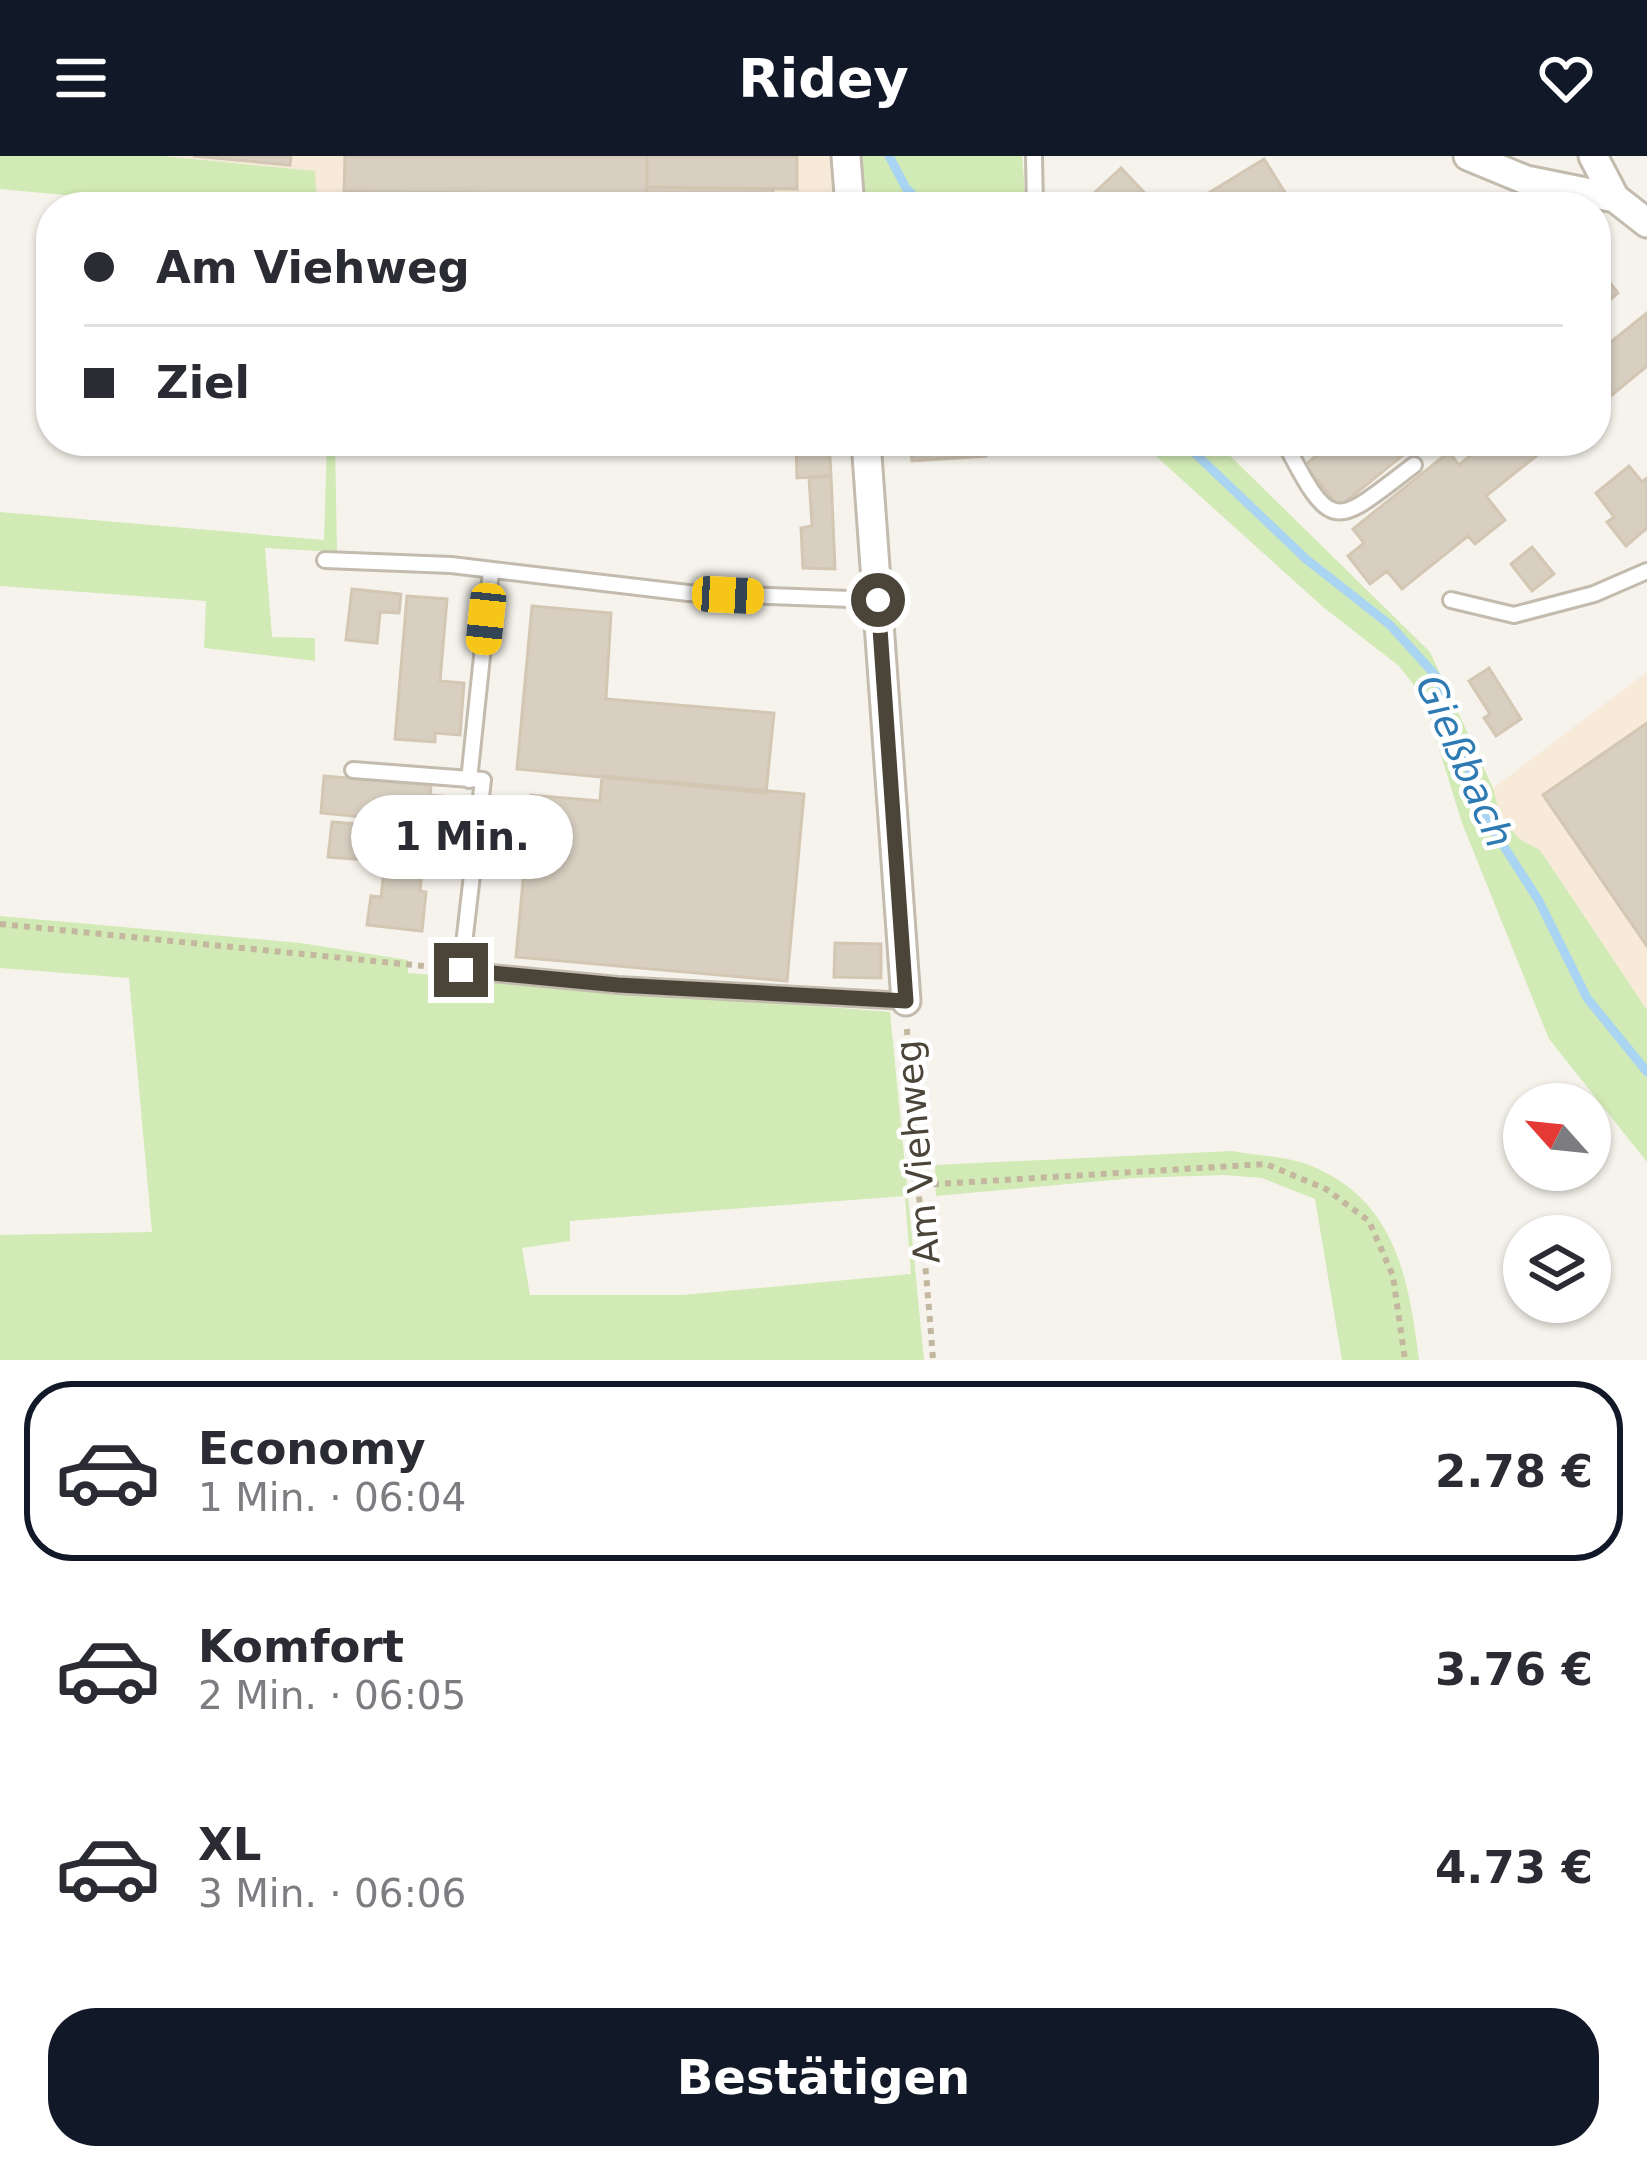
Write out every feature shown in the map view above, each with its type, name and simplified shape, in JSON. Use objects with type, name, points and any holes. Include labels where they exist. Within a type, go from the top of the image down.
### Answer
[{"type":"street","points":[[846,156],[849,192]]},
{"type":"street","points":[[1468,156],[1526,181],[1584,192]]},
{"type":"street","points":[[1593,156],[1615,198],[1647,223]]},
{"type":"street","points":[[1611,197],[1615,198]]},
{"type":"street","name":"Am Viehweg","points":[[867,456],[906,1001]]},
{"type":"lane","points":[[1034,156],[1035,192]]},
{"type":"lane","points":[[1292,456],[1315,498],[1336,513],[1353,512],[1414,465]]},
{"type":"lane","points":[[326,560],[451,565],[688,593],[878,600]]},
{"type":"lane","points":[[470,780],[491,571]]},
{"type":"lane","points":[[1451,600],[1514,615],[1594,594],[1647,572]]},
{"type":"lane","points":[[352,770],[483,781],[461,970],[618,985],[906,1001]]},
{"type":"path","points":[[0,924],[461,970]]},
{"type":"path","name":"Am Viehweg","points":[[906,1001],[911,1119],[921,1185],[933,1360]]},
{"type":"path","points":[[921,1185],[1266,1164],[1326,1189],[1369,1221],[1394,1276],[1406,1360]]},
{"type":"shaded area","points":[[162,156],[833,156],[836,192],[316,192],[314,171]]},
{"type":"shaded area","points":[[1647,672],[1647,1010],[1540,850],[1521,840],[1501,819],[1493,788]]},
{"type":"green space","points":[[0,156],[162,156],[315,171],[316,192],[36,192],[0,189]]},
{"type":"green space","points":[[859,156],[1022,156],[1025,192],[858,192]]},
{"type":"green space","points":[[327,456],[335,456],[337,552],[265,548],[272,637],[315,638],[315,661],[204,648],[206,601],[0,586],[0,512],[324,540]]},
{"type":"green space","points":[[1156,456],[1230,456],[1430,652],[1493,788],[1501,819],[1521,840],[1540,850],[1647,1010],[1647,1162],[1611,1117],[1611,1083],[1584,1083],[1549,1039],[1462,823],[1423,697],[1399,666],[1323,607]]},
{"type":"green space","points":[[0,916],[300,943],[408,960],[408,973],[890,1012],[924,1360],[0,1360],[0,1235],[152,1232],[129,978],[0,968]],"holes":[[[905,1196],[911,1274],[682,1295],[530,1295],[522,1248],[570,1241],[570,1221]]]},
{"type":"green space","points":[[1232,1151],[1305,1163],[1342,1182],[1364,1201],[1381,1222],[1403,1273],[1419,1360],[1342,1360],[1315,1199],[1262,1178],[1134,1178],[936,1196],[935,1165]]},
{"type":"building","points":[[193,156],[291,156],[290,165]]},
{"type":"building","points":[[345,156],[647,156],[647,192],[344,191]]},
{"type":"building","points":[[647,156],[797,156],[797,189],[647,187]]},
{"type":"building","points":[[1264,159],[1285,192],[1210,192]]},
{"type":"building","points":[[1121,168],[1144,192],[1095,192]]},
{"type":"building","points":[[647,187],[773,189],[773,192],[647,192]]},
{"type":"building","points":[[1647,313],[1647,366],[1611,396],[1611,342]]},
{"type":"building","points":[[796,456],[830,456],[831,476],[797,478]]},
{"type":"building","points":[[912,456],[986,456],[912,461]]},
{"type":"building","points":[[1316,456],[1402,456],[1339,507],[1305,465]]},
{"type":"building","points":[[1444,456],[1452,456],[1459,465],[1470,456],[1536,456],[1486,496],[1505,520],[1475,544],[1468,536],[1402,589],[1387,571],[1370,584],[1348,556],[1364,543],[1353,529]]},
{"type":"building","points":[[1629,466],[1642,482],[1647,478],[1647,528],[1626,546],[1607,522],[1614,517],[1596,493]]},
{"type":"building","points":[[831,476],[835,569],[803,568],[801,528],[812,526],[809,477]]},
{"type":"building","points":[[1532,547],[1554,574],[1532,591],[1511,564]]},
{"type":"building","points":[[352,589],[401,594],[399,613],[380,612],[377,643],[346,640]]},
{"type":"building","points":[[407,596],[447,599],[440,681],[464,683],[460,735],[435,733],[435,742],[395,739]]},
{"type":"building","points":[[532,606],[611,613],[606,699],[774,713],[766,793],[517,769]]},
{"type":"building","points":[[1489,668],[1521,719],[1496,736],[1484,718],[1490,714],[1469,681]]},
{"type":"building","points":[[1647,723],[1647,946],[1543,795]]},
{"type":"building","points":[[324,776],[431,785],[428,823],[321,813]]},
{"type":"building","points":[[602,776],[804,794],[787,981],[516,957],[531,795],[600,801]]},
{"type":"building","points":[[430,795],[463,798],[459,847],[426,844]]},
{"type":"building","points":[[332,822],[372,825],[368,860],[328,857]]},
{"type":"building","points":[[385,864],[422,869],[420,891],[426,892],[422,931],[367,925],[371,896],[381,897]]},
{"type":"building","points":[[835,943],[881,944],[881,978],[834,977]]},
{"type":"waterway","name":"Gießbach","points":[[889,156],[910,192]]},
{"type":"waterway","name":"Gießbach","points":[[1198,456],[1306,559],[1390,625],[1436,676],[1485,817],[1539,901],[1587,998],[1647,1072]]},
{"type":"route","points":[[461,970],[618,985],[906,1001],[878,600]]}]
